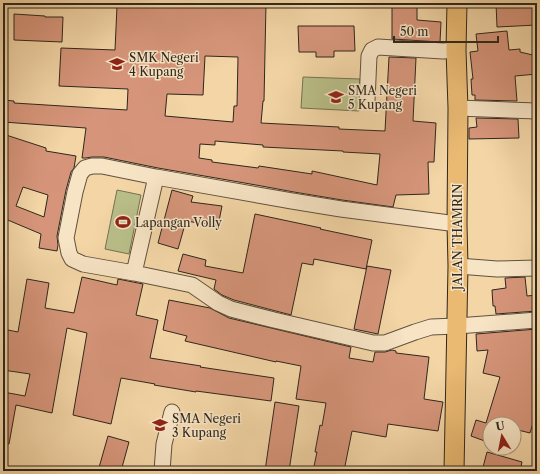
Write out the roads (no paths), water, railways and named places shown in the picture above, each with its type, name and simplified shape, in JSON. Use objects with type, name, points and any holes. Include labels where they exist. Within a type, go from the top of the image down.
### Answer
[{"type":"main road","name":"JALAN THAMRIN","points":[[454,471],[458,266],[457,3]]},
{"type":"street","points":[[367,101],[370,56],[372,50],[378,47],[443,51],[456,50]]},
{"type":"street","points":[[458,108],[537,111]]},
{"type":"street","points":[[457,224],[341,210],[102,166],[92,166],[85,168],[80,174],[66,238],[69,253],[72,259],[83,264],[192,285],[218,303],[231,308],[274,320],[373,343],[386,343],[431,327],[537,320]]},
{"type":"street","points":[[134,273],[156,177]]},
{"type":"street","points":[[458,266],[497,269],[537,268]]},
{"type":"street","points":[[162,471],[164,444],[172,412]]},
{"type":"place","name":"SMK Negeri 4 Kupang","points":[[117,64]]},
{"type":"place","name":"SMA Negeri 5 Kupang","points":[[336,97]]},
{"type":"place","name":"Lapangan Volly","points":[[123,222]]},
{"type":"place","name":"SMA Negeri 3 Kupang","points":[[160,425]]}]
